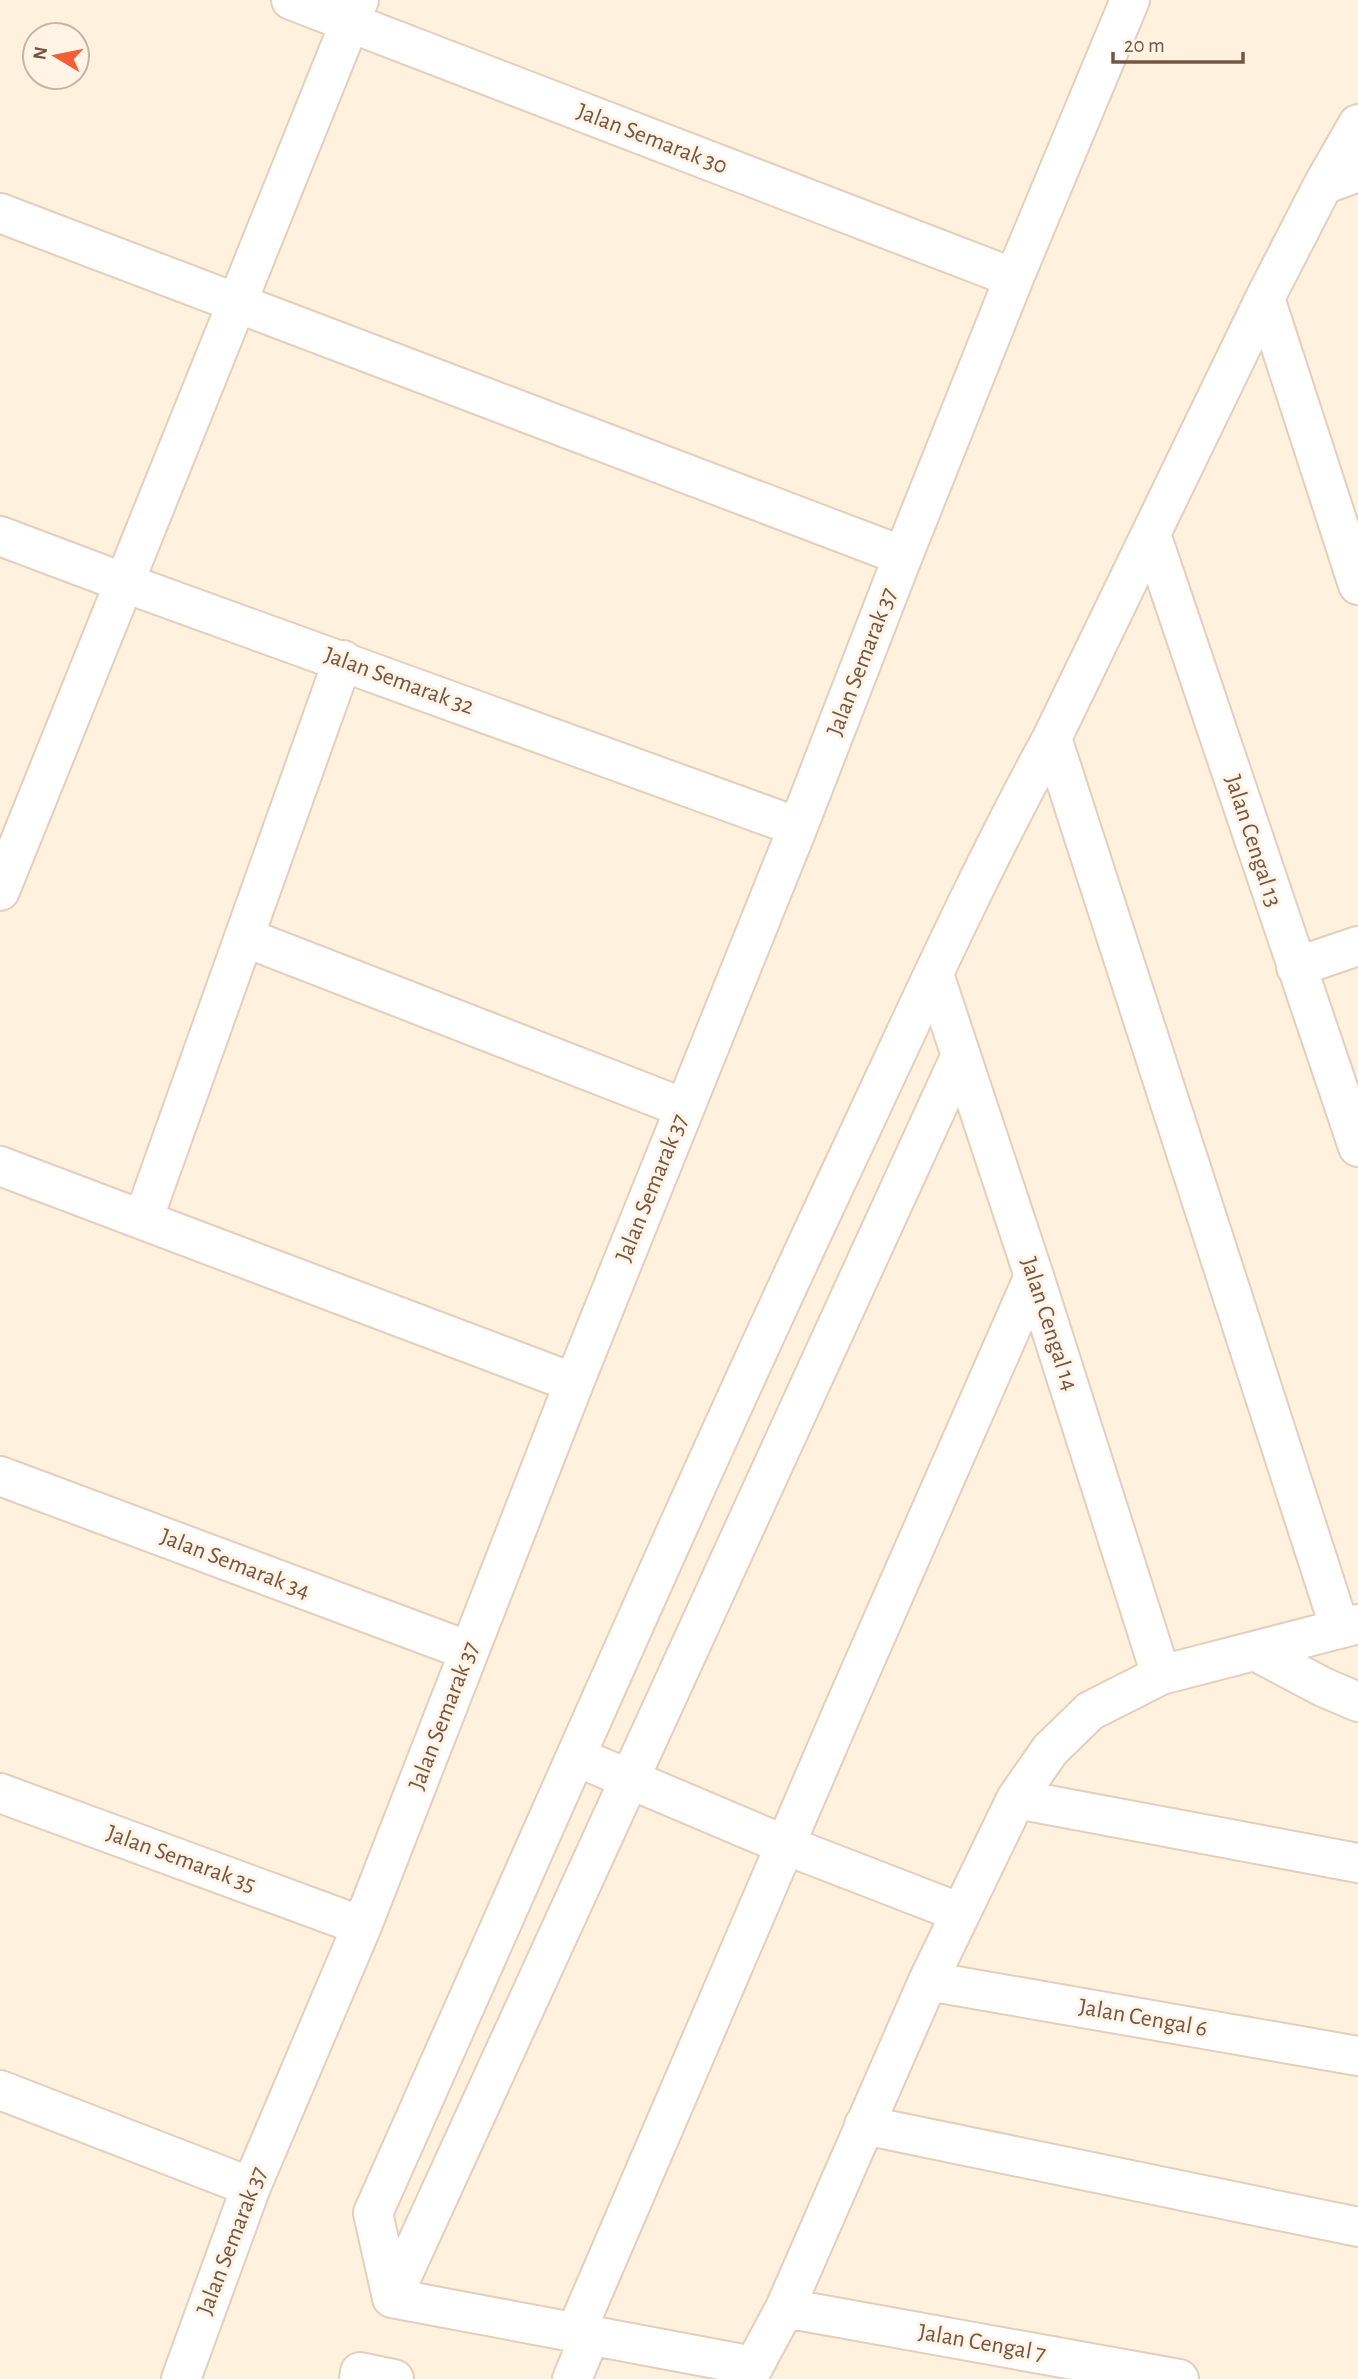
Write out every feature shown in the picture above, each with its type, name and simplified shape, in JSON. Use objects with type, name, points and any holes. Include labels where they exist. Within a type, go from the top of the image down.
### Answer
[{"type":"street","name":"Jalan Semarak 30","points":[[291,0],[354,11],[1014,278]]},
{"type":"street","name":"Jalan Semarak 37","points":[[181,2379],[251,2187],[362,1926],[574,1383],[798,827],[902,556],[1125,1]]},
{"type":"street","points":[[0,891],[10,838],[125,583],[354,11]]},
{"type":"street","points":[[393,2298],[373,2213],[783,1296],[934,974],[1052,738],[1265,298],[1323,185],[1358,124]]},
{"type":"street","points":[[1323,185],[1358,172]]},
{"type":"street","points":[[0,213],[902,556]]},
{"type":"street","points":[[1265,298],[1358,584]]},
{"type":"street","name":"Jalan Cengal 13","points":[[1151,534],[1358,1147]]},
{"type":"street","name":"Jalan Semarak 32","points":[[0,536],[798,827]]},
{"type":"street","points":[[143,1220],[343,660]]},
{"type":"street","points":[[393,2298],[583,2335],[750,2372],[785,2308],[928,1981],[1016,1799],[1050,1750],[1090,1711],[1161,1675],[1349,1626],[1052,738]]},
{"type":"street","points":[[244,937],[684,1108]]},
{"type":"street","points":[[1296,967],[1358,946]]},
{"type":"street","name":"Jalan Cengal 14","points":[[934,974],[1161,1675]]},
{"type":"street","points":[[393,2298],[961,1055]]},
{"type":"street","points":[[0,1166],[574,1383]]},
{"type":"street","points":[[572,2379],[583,2335],[785,1845],[1034,1276]]},
{"type":"street","name":"Jalan Semarak 34","points":[[0,1476],[470,1651]]},
{"type":"street","points":[[1255,1651],[1358,1702]]},
{"type":"street","points":[[577,1757],[785,1845],[961,1913]]},
{"type":"street","name":"Jalan Semarak 35","points":[[0,1793],[362,1926]]},
{"type":"street","points":[[1016,1799],[1358,1863]]},
{"type":"street","name":"Jalan Cengal 6","points":[[928,1981],[1358,2056]]},
{"type":"street","points":[[0,2090],[251,2187]]},
{"type":"street","points":[[864,2125],[1358,2227]]},
{"type":"street","name":"Jalan Cengal 7","points":[[785,2308],[1180,2379]]},
{"type":"street","points":[[359,2379],[360,2372],[394,2379]]}]
